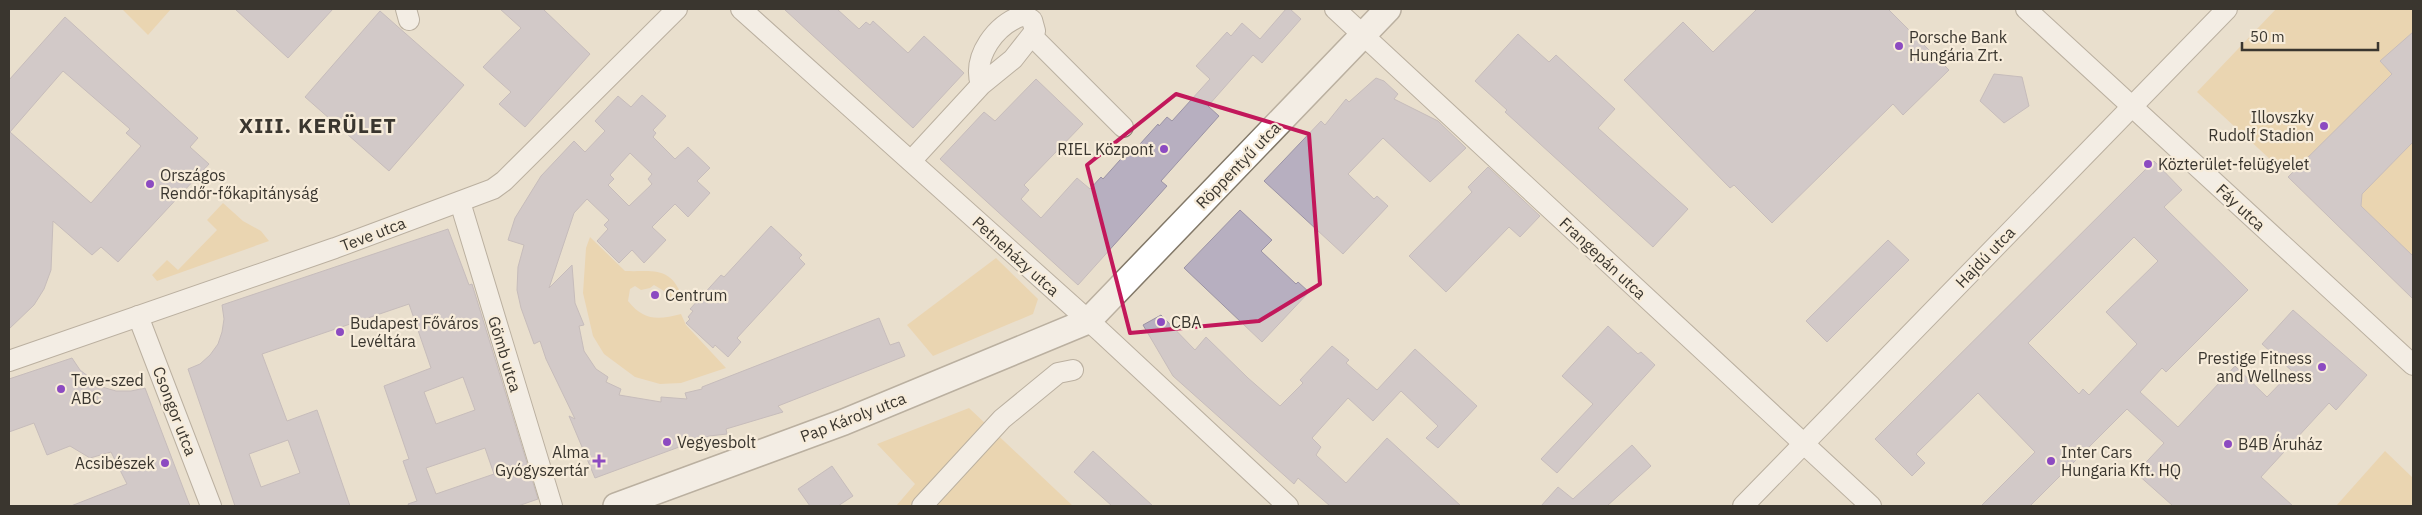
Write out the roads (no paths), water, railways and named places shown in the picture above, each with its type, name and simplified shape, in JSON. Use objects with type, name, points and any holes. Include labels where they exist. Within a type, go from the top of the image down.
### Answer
[{"type":"street","name":"Teve utca","points":[[9,361],[336,248],[493,189],[504,181],[677,9]]},
{"type":"street","name":"Petneházy utca","points":[[740,9],[1088,321],[1288,506]]},
{"type":"street","name":"Frangepán utca","points":[[1335,9],[1871,506]]},
{"type":"street","name":"Röppentyű utca","points":[[1088,321],[1388,9]]},
{"type":"street","name":"Fáy utca","points":[[2026,9],[2413,365]]},
{"type":"street","name":"Hajdú utca","points":[[1743,506],[2227,9]]},
{"type":"street","points":[[911,161],[981,85],[1013,59],[1032,36],[1035,24],[1032,20],[1024,15],[1003,26],[990,40],[981,57],[978,72],[981,85]]},
{"type":"street","points":[[1032,36],[1123,127]]},
{"type":"street","name":"Gömb utca","points":[[460,202],[552,506]]},
{"type":"street","name":"Csongor utca","points":[[138,316],[211,506]]},
{"type":"street","name":"Pap Károly utca","points":[[616,506],[844,422],[1088,321]]},
{"type":"street","points":[[922,506],[1002,419],[1058,372],[1073,370]]},
{"type":"place","name":"Porsche Bank Hungária Zrt.","points":[[1899,46]]},
{"type":"place","name":"Illovszky Rudolf Stadion","points":[[2324,126]]},
{"type":"place","name":"RIEL Központ","points":[[1164,149]]},
{"type":"place","name":"Közterület-felügyelet","points":[[2148,164]]},
{"type":"place","name":"Országos Rendőr-főkapitányság","points":[[150,184]]},
{"type":"place","name":"Centrum","points":[[655,295]]},
{"type":"place","name":"CBA","points":[[1161,322]]},
{"type":"place","name":"Budapest Főváros Levéltára","points":[[340,332]]},
{"type":"place","name":"Prestige Fitness and Wellness","points":[[2322,367]]},
{"type":"place","name":"Teve-szed ABC","points":[[61,389]]},
{"type":"place","name":"Vegyesbolt","points":[[667,442]]},
{"type":"place","name":"B4B Áruház","points":[[2228,444]]},
{"type":"place","name":"Alma Gyógyszertár","points":[[599,461]]},
{"type":"place","name":"Inter Cars Hungaria Kft. HQ","points":[[2051,461]]},
{"type":"place","name":"Acsibészek","points":[[165,463]]},
{"type":"district","name":"XIII. KERÜLET","points":[[318,126]]}]
